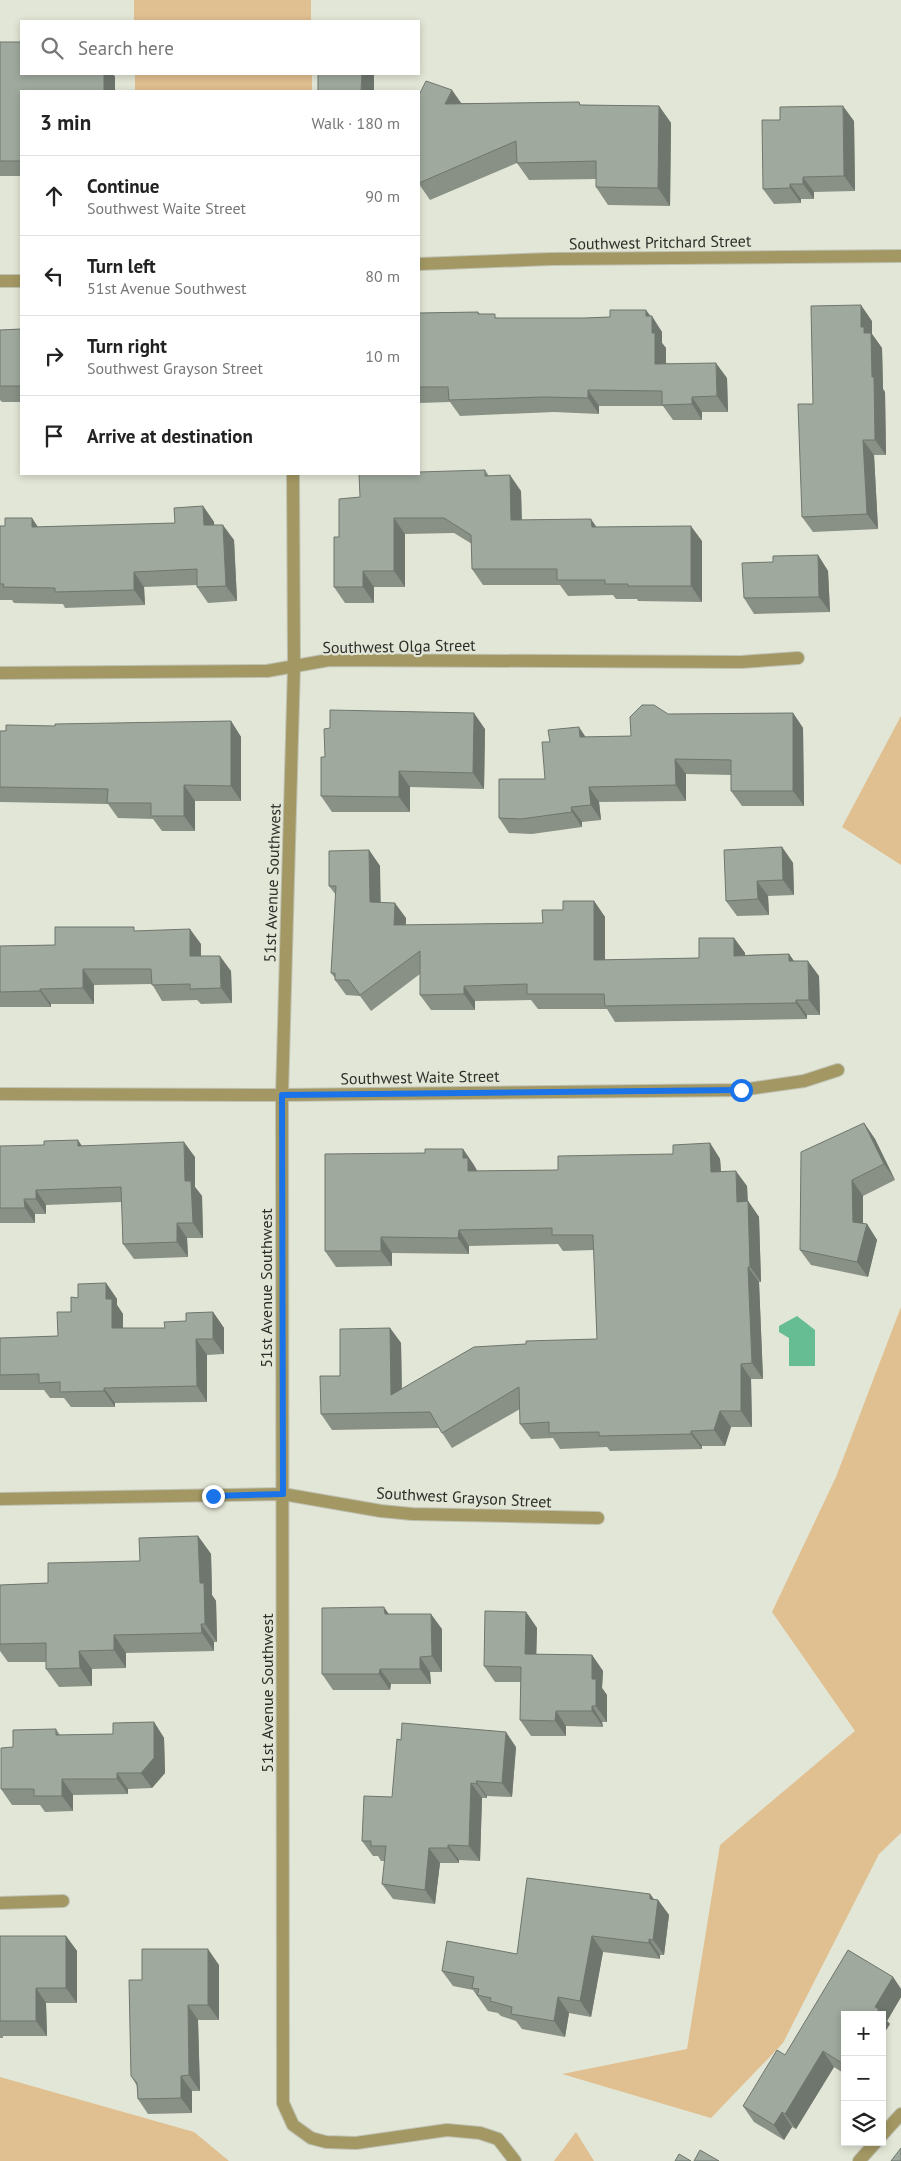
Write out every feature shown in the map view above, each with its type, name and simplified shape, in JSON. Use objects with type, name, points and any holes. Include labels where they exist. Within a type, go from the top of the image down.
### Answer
[{"type":"street","name":"Southwest Pritchard Street","points":[[420,264],[551,260],[901,256]]},
{"type":"street","points":[[0,281],[20,281]]},
{"type":"street","name":"51st Avenue Southwest","points":[[293,475],[294,666],[282,1095],[283,2103],[294,2126],[311,2138],[326,2142],[356,2143],[447,2130],[480,2132],[498,2139],[515,2161]]},
{"type":"street","name":"Southwest Olga Street","points":[[0,673],[266,671],[329,660],[741,662],[798,658]]},
{"type":"street","name":"Southwest Waite Street","points":[[0,1094],[282,1095],[741,1090],[804,1081],[838,1070]]},
{"type":"street","name":"Southwest Grayson Street","points":[[0,1499],[283,1494],[381,1511],[412,1514],[598,1518]]},
{"type":"street","points":[[0,1903],[63,1901]]},
{"type":"street","points":[[886,2131],[901,2114]]},
{"type":"street","points":[[859,2161],[872,2146]]},
{"type":"shaded area","points":[[134,0],[311,0],[311,20],[134,20]]},
{"type":"shaded area","points":[[135,75],[312,75],[312,90],[135,90]]},
{"type":"shaded area","points":[[901,716],[901,865],[842,827]]},
{"type":"shaded area","points":[[901,1307],[901,1833],[879,1854],[783,2043],[711,2118],[562,2074],[687,2049],[720,1845],[855,1731],[772,1612],[836,1477]]},
{"type":"shaded area","points":[[797,1316],[815,1330],[815,1366],[789,1366],[789,1338],[779,1332],[779,1326]]},
{"type":"shaded area","points":[[0,2077],[194,2132],[229,2161],[0,2161]]},
{"type":"shaded area","points":[[576,2132],[594,2161],[554,2161]]},
{"type":"building","points":[[0,42],[20,42],[20,75],[104,75],[104,90],[20,90],[20,161],[0,161]]},
{"type":"building","points":[[318,75],[362,75],[361,90],[318,90]]},
{"type":"building","points":[[426,81],[452,90],[445,104],[579,102],[580,105],[659,106],[658,188],[596,187],[596,161],[517,163],[516,141],[420,183],[420,93]]},
{"type":"building","points":[[843,106],[844,176],[803,177],[803,184],[790,184],[790,188],[763,189],[762,120],[780,120],[780,107]]},
{"type":"building","points":[[861,305],[861,327],[864,327],[864,333],[871,333],[872,377],[874,377],[875,440],[863,440],[867,514],[802,517],[798,404],[813,404],[811,306]]},
{"type":"building","points":[[610,310],[646,310],[646,316],[652,316],[652,333],[655,333],[655,364],[716,363],[717,396],[692,397],[692,404],[662,405],[662,391],[588,390],[588,398],[544,397],[449,400],[448,387],[420,387],[420,313],[478,312],[478,314],[495,314],[495,318],[610,317]]},
{"type":"building","points":[[20,329],[20,386],[0,386],[0,330]]},
{"type":"building","points":[[485,470],[485,476],[510,475],[511,520],[591,519],[592,527],[691,526],[691,586],[628,586],[628,584],[605,584],[605,580],[557,580],[557,569],[472,569],[471,535],[444,518],[394,518],[394,571],[363,571],[363,587],[334,587],[334,537],[339,537],[339,499],[360,497],[359,475],[420,475],[420,472]]},
{"type":"building","points":[[203,506],[204,525],[223,525],[226,586],[197,587],[197,569],[134,572],[134,590],[55,592],[55,588],[3,587],[4,584],[0,584],[0,526],[5,526],[5,518],[32,518],[32,527],[175,523],[174,508]]},
{"type":"building","points":[[818,555],[819,597],[744,598],[742,563],[773,562],[773,556]]},
{"type":"building","points":[[642,705],[654,705],[668,714],[793,713],[793,791],[731,791],[731,760],[675,759],[676,785],[589,787],[591,805],[571,807],[572,812],[521,819],[499,818],[499,779],[545,779],[542,742],[550,742],[548,730],[579,727],[580,737],[631,736],[630,717]]},
{"type":"building","points":[[330,710],[474,713],[473,773],[399,771],[399,797],[321,796],[321,757],[325,757],[324,729],[330,728]]},
{"type":"building","points":[[231,721],[231,786],[184,785],[184,816],[151,816],[151,803],[107,803],[108,789],[0,787],[0,731],[6,731],[6,725],[55,726],[55,724]]},
{"type":"building","points":[[782,847],[783,880],[757,881],[758,899],[726,901],[724,850]]},
{"type":"building","points":[[369,850],[370,902],[395,903],[394,925],[543,923],[542,910],[563,910],[563,901],[594,901],[594,960],[699,958],[699,938],[734,938],[734,956],[789,954],[789,961],[808,961],[809,1000],[796,1000],[796,1003],[605,1006],[604,994],[527,994],[527,984],[464,986],[464,994],[420,995],[420,951],[360,995],[349,980],[335,980],[335,973],[331,973],[336,886],[329,886],[329,851]]},
{"type":"building","points":[[55,927],[134,927],[134,931],[190,929],[190,956],[220,956],[221,988],[190,989],[190,984],[152,985],[151,969],[83,969],[83,988],[0,992],[0,946],[55,945]]},
{"type":"building","points":[[864,1123],[884,1164],[852,1180],[853,1222],[867,1224],[857,1262],[800,1250],[801,1152]]},
{"type":"building","points":[[78,1140],[78,1146],[184,1142],[185,1181],[191,1181],[193,1223],[177,1223],[177,1242],[123,1244],[121,1187],[36,1190],[36,1199],[24,1199],[25,1208],[0,1208],[0,1146],[44,1145],[44,1141]]},
{"type":"building","points":[[710,1143],[711,1172],[736,1171],[737,1202],[748,1201],[750,1267],[748,1267],[752,1363],[741,1364],[741,1411],[720,1411],[714,1430],[691,1431],[691,1434],[599,1436],[599,1432],[549,1433],[549,1422],[520,1424],[519,1387],[442,1433],[430,1412],[321,1414],[320,1376],[340,1376],[340,1329],[390,1328],[391,1395],[474,1347],[526,1344],[526,1341],[597,1339],[593,1235],[552,1235],[552,1228],[459,1230],[458,1238],[381,1237],[381,1251],[325,1251],[325,1154],[425,1153],[425,1149],[463,1149],[463,1158],[468,1158],[468,1171],[558,1170],[558,1156],[673,1154],[673,1145]]},
{"type":"building","points":[[106,1283],[106,1299],[112,1299],[112,1328],[165,1328],[164,1322],[186,1321],[186,1313],[213,1312],[213,1339],[196,1339],[197,1386],[104,1388],[104,1391],[60,1392],[60,1382],[39,1383],[39,1374],[0,1375],[0,1338],[58,1336],[57,1312],[71,1312],[71,1297],[78,1298],[78,1284]]},
{"type":"building","points":[[198,1536],[200,1583],[204,1583],[205,1624],[201,1624],[202,1633],[114,1635],[114,1650],[79,1651],[80,1668],[46,1669],[46,1643],[0,1644],[0,1585],[48,1583],[48,1563],[140,1561],[139,1538]]},
{"type":"building","points":[[384,1607],[385,1614],[431,1614],[432,1656],[420,1657],[420,1669],[380,1669],[379,1674],[322,1674],[322,1608]]},
{"type":"building","points":[[485,1611],[526,1612],[525,1654],[592,1655],[592,1679],[596,1679],[596,1706],[592,1706],[592,1711],[556,1711],[555,1721],[520,1720],[521,1667],[484,1666]]},
{"type":"building","points":[[154,1722],[154,1758],[141,1773],[117,1773],[117,1779],[62,1779],[62,1796],[34,1796],[34,1789],[1,1789],[1,1748],[13,1747],[13,1730],[56,1729],[56,1735],[113,1734],[113,1723]]},
{"type":"building","points":[[402,1723],[506,1732],[502,1783],[476,1781],[477,1784],[471,1783],[469,1846],[448,1845],[448,1848],[429,1848],[425,1890],[382,1884],[386,1846],[371,1846],[371,1841],[362,1841],[364,1796],[392,1797],[397,1739],[401,1740]]},
{"type":"building","points":[[527,1878],[650,1894],[650,1899],[658,1900],[653,1940],[649,1939],[649,1943],[592,1936],[580,2001],[558,1997],[554,2021],[511,2014],[512,2007],[490,2001],[491,1998],[477,1995],[479,1989],[472,1988],[474,1977],[442,1971],[447,1941],[517,1954]]},
{"type":"building","points":[[0,1936],[66,1936],[66,1988],[36,1988],[36,2021],[0,2021]]},
{"type":"building","points":[[142,1949],[208,1949],[208,2005],[188,2005],[189,2075],[181,2076],[181,2098],[138,2099],[137,2083],[131,2076],[129,1980],[142,1980]]},
{"type":"building","points":[[848,1950],[893,1977],[875,2007],[879,2009],[878,2011],[841,2011],[841,2062],[823,2051],[785,2114],[782,2112],[774,2125],[743,2106],[777,2050],[785,2055]]},
{"type":"building","points":[[901,2148],[901,2161],[891,2161]]},
{"type":"building","points":[[700,2150],[719,2161],[694,2161]]},
{"type":"building","points":[[679,2154],[691,2161],[675,2161]]},
{"type":"route","points":[[213,1496],[283,1494],[282,1095],[741,1090]]}]
